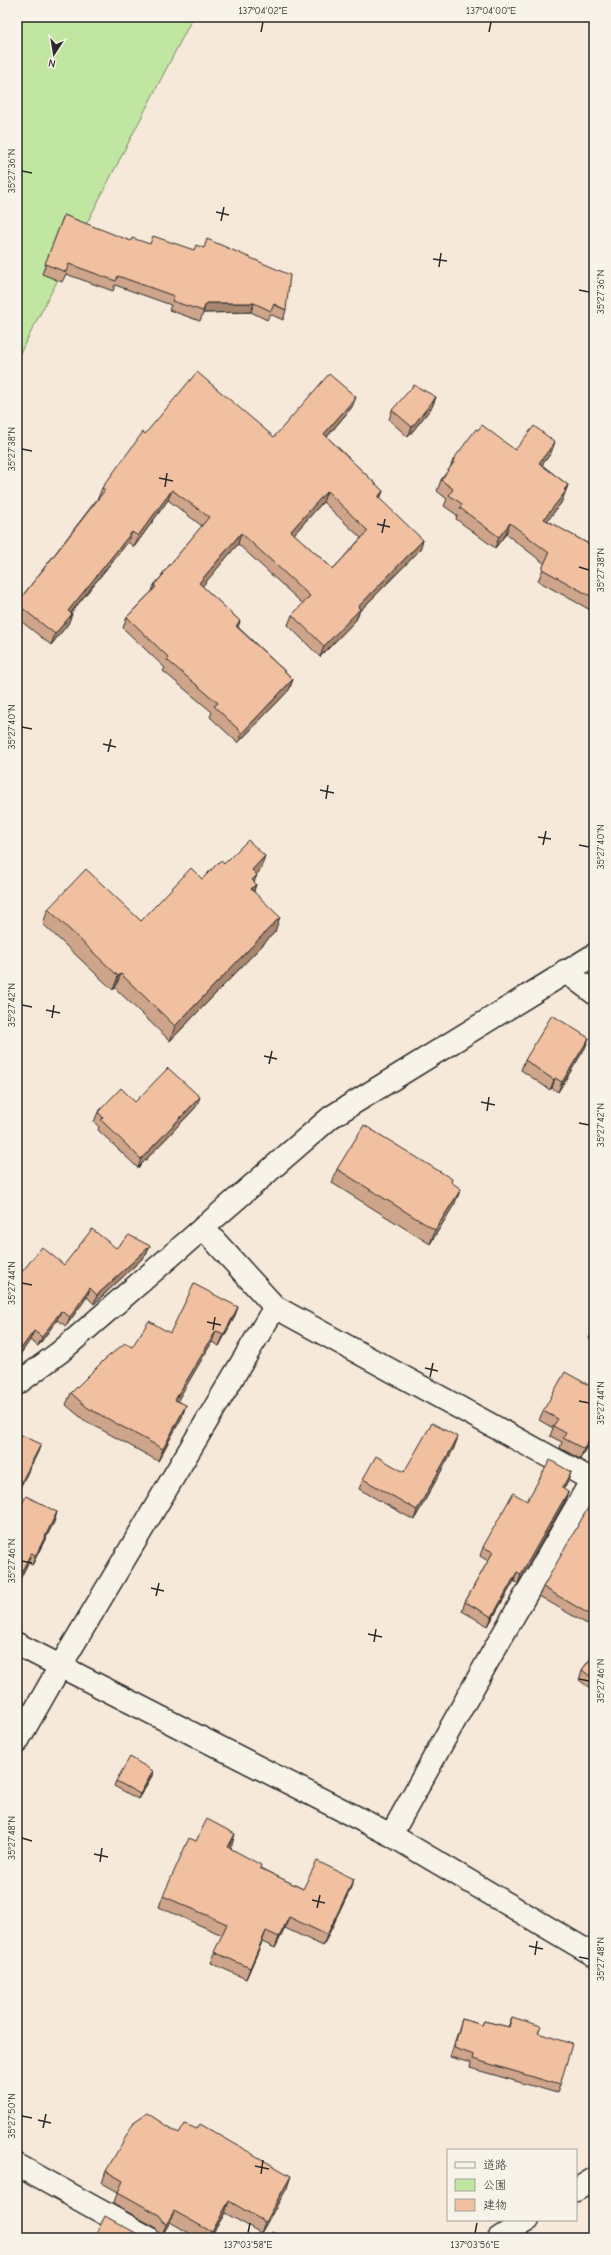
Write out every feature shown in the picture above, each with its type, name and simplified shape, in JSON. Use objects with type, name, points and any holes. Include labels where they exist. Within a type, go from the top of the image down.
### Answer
[{"type":"street","points":[[17,1384],[60,1352],[331,1117],[565,971],[594,955]]},
{"type":"street","points":[[565,971],[594,993]]},
{"type":"street","points":[[203,1228],[275,1307],[593,1479],[490,1657],[391,1835]]},
{"type":"street","points":[[17,1742],[61,1665],[275,1307]]},
{"type":"street","points":[[17,1644],[61,1665],[391,1835],[594,1955]]},
{"type":"street","points":[[17,2165],[149,2238]]},
{"type":"street","points":[[577,2189],[594,2179]]},
{"type":"street","points":[[498,2238],[526,2221]]},
{"type":"green space","points":[[17,17],[193,17],[17,359]]},
{"type":"building","points":[[64,215],[131,241],[132,238],[150,244],[153,236],[194,250],[196,245],[204,248],[207,239],[290,275],[286,310],[274,304],[271,311],[254,303],[206,303],[203,311],[172,301],[174,296],[118,276],[116,281],[69,264],[66,272],[45,264]]},
{"type":"building","points":[[197,372],[274,437],[329,374],[356,397],[324,434],[383,491],[378,497],[423,540],[358,607],[360,609],[324,646],[292,615],[310,596],[241,533],[199,583],[240,621],[236,626],[293,679],[242,733],[214,706],[218,703],[167,660],[169,658],[127,617],[156,587],[154,585],[164,574],[163,573],[209,517],[172,490],[138,536],[132,532],[68,611],[72,614],[55,634],[17,604],[105,490],[102,488],[143,432],[145,434]],"holes":[[[327,491],[368,531],[333,569],[291,531]]]},
{"type":"building","points":[[414,385],[436,397],[412,427],[392,410]]},
{"type":"building","points":[[482,425],[515,450],[534,426],[555,442],[539,463],[568,485],[564,490],[566,491],[544,519],[594,547],[594,598],[542,569],[549,553],[510,523],[499,537],[460,508],[462,504],[449,495],[453,489],[441,480],[455,461],[453,460],[476,429],[478,430]]},
{"type":"building","points":[[248,840],[265,856],[252,870],[257,875],[252,880],[256,884],[251,889],[280,917],[175,1026],[121,974],[118,976],[48,909],[86,869],[141,921],[191,868],[202,879],[221,860],[224,864]]},
{"type":"building","points":[[552,1015],[589,1038],[562,1082],[555,1078],[554,1080],[525,1060]]},
{"type":"building","points":[[168,1068],[200,1097],[141,1159],[101,1120],[103,1118],[98,1112],[121,1088],[135,1102]]},
{"type":"building","points":[[364,1125],[452,1179],[451,1182],[461,1189],[435,1230],[337,1169]]},
{"type":"building","points":[[92,1229],[116,1248],[129,1235],[150,1246],[97,1295],[90,1288],[70,1317],[61,1311],[42,1337],[34,1331],[17,1354],[17,1278],[42,1247],[64,1265]]},
{"type":"building","points":[[194,1284],[238,1307],[224,1334],[216,1331],[175,1400],[186,1405],[163,1449],[88,1408],[71,1393],[104,1360],[125,1343],[132,1347],[149,1321],[170,1333]]},
{"type":"building","points":[[565,1372],[594,1388],[594,1430],[584,1449],[563,1438],[566,1433],[553,1426],[558,1419],[543,1411]]},
{"type":"building","points":[[432,1423],[458,1437],[417,1510],[363,1479],[376,1456],[404,1472]]},
{"type":"building","points":[[17,1433],[41,1444],[17,1491]]},
{"type":"building","points":[[550,1460],[571,1472],[562,1488],[568,1492],[521,1574],[517,1572],[492,1617],[465,1602],[493,1552],[483,1547],[513,1493],[527,1501]]},
{"type":"building","points":[[26,1496],[57,1512],[36,1555],[31,1553],[19,1577],[17,1576],[17,1515]]},
{"type":"building","points":[[589,1506],[594,1509],[594,1617],[543,1587]]},
{"type":"building","points":[[594,1654],[594,1679],[582,1670]]},
{"type":"building","points":[[130,1757],[153,1771],[140,1794],[116,1781]]},
{"type":"building","points":[[207,1819],[235,1834],[228,1847],[261,1865],[260,1868],[303,1889],[317,1861],[354,1879],[327,1935],[289,1917],[279,1937],[266,1931],[250,1968],[214,1952],[227,1924],[163,1896],[189,1838],[196,1841]]},
{"type":"building","points":[[512,2017],[541,2026],[538,2033],[572,2044],[560,2085],[473,2059],[474,2055],[454,2048],[462,2019],[482,2025],[484,2021],[509,2027]]},
{"type":"building","points":[[147,2113],[179,2134],[185,2124],[197,2129],[200,2124],[291,2176],[265,2222],[229,2201],[212,2232],[174,2211],[166,2225],[159,2215],[118,2192],[123,2181],[106,2171],[135,2121]]},
{"type":"building","points":[[105,2216],[145,2238],[94,2238]]},
{"type":"building","points":[[272,2232],[283,2238],[268,2238]]}]
